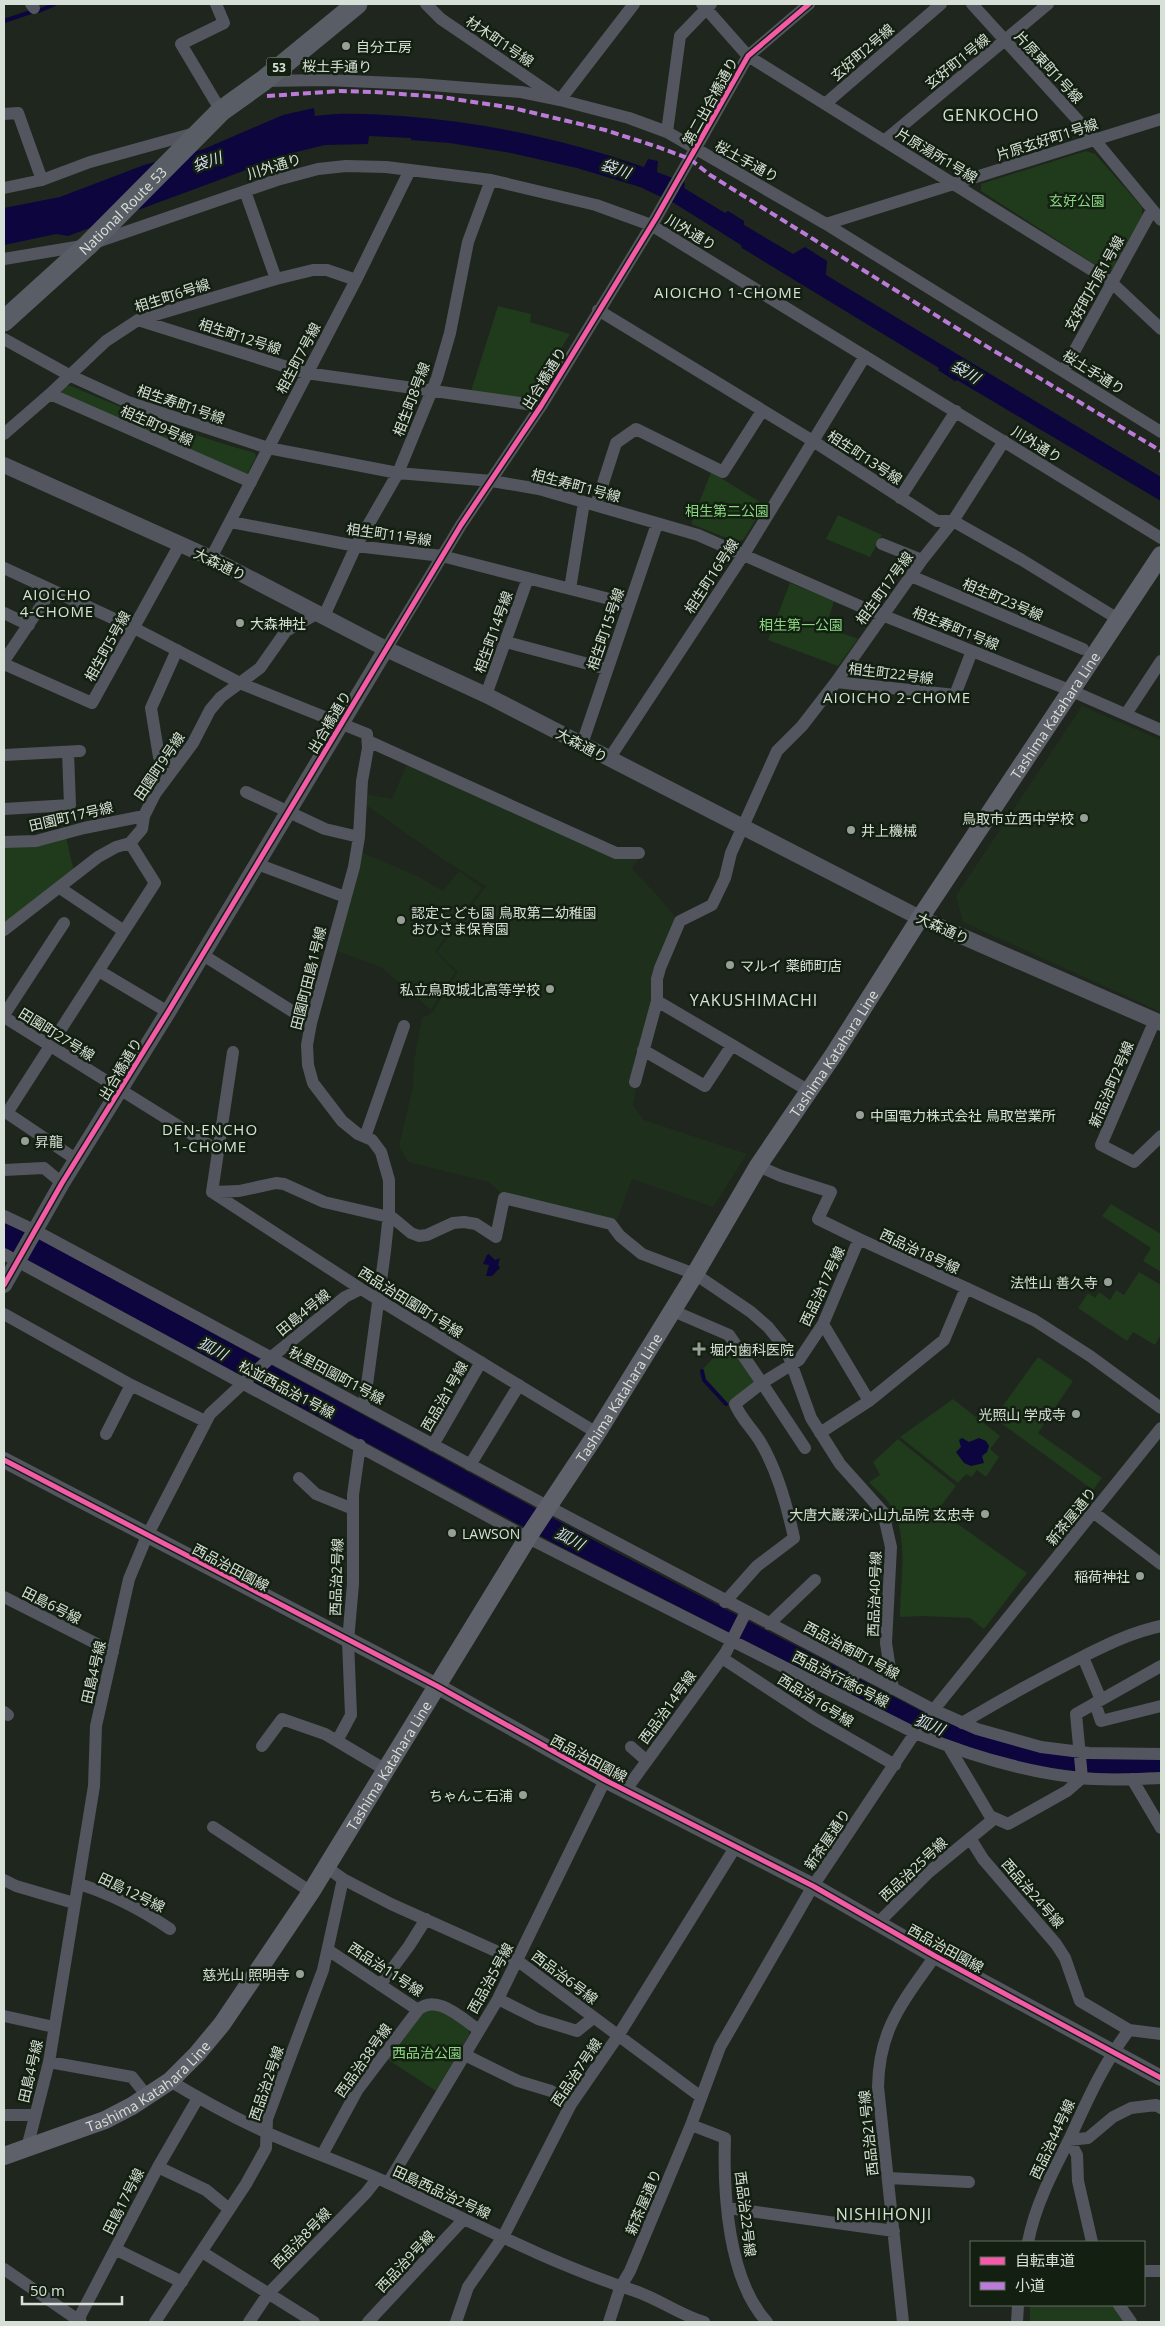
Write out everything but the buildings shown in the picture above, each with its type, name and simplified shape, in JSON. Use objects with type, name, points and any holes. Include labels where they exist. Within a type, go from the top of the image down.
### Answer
[{"type":"highway","name":"National Route 53","points":[[4,321],[88,245],[221,111],[263,81],[357,4]]},
{"type":"main road","name":"Tashima Katahara Line","points":[[4,2156],[105,2120],[147,2096],[170,2081],[197,2054],[222,2024],[311,1892],[384,1769],[529,1536],[597,1433],[671,1310],[695,1274],[758,1166],[1161,555]]},
{"type":"street","points":[[216,4],[224,23],[181,44],[221,111]]},
{"type":"street","name":"材木町1号線","points":[[426,4],[441,20],[560,100]]},
{"type":"street","points":[[560,100],[634,4]]},
{"type":"street","name":"第二出合橋通り","points":[[654,222],[748,56],[809,4]]},
{"type":"street","name":"玄好町2号線","points":[[825,104],[941,4]]},
{"type":"street","name":"片原東町1号線","points":[[972,4],[1094,139],[1161,220]]},
{"type":"street","name":"玄好町1号線","points":[[884,140],[1048,4]]},
{"type":"street","points":[[667,132],[680,36],[706,5]]},
{"type":"street","name":"片原湯所1号線","points":[[706,5],[748,56],[957,184],[1111,282],[1161,329]]},
{"type":"street","name":"桜土手通り","points":[[263,81],[326,80],[418,84],[520,92],[629,118],[667,132],[695,150],[826,224],[1064,370],[1161,432]]},
{"type":"street","points":[[4,114],[18,113],[42,180]]},
{"type":"street","name":"片原玄好町1号線","points":[[826,224],[1161,119]]},
{"type":"street","points":[[4,188],[42,180],[90,162],[202,131]]},
{"type":"street","name":"川外通り","points":[[4,259],[88,245],[244,191],[318,168],[354,166],[410,170],[491,180],[596,205],[654,222],[865,356],[1161,538]]},
{"type":"street","name":"相生町7号線","points":[[211,558],[356,280],[410,170]]},
{"type":"street","name":"相生町8号線","points":[[321,614],[356,546],[398,473],[432,391],[450,333],[468,242],[491,180]]},
{"type":"street","points":[[244,191],[276,279]]},
{"type":"street","name":"玄好町片原1号線","points":[[1064,370],[1152,210]]},
{"type":"street","name":"出合橋通り","points":[[19,1260],[62,1183],[168,1012],[442,556],[541,406],[598,310],[654,222]]},
{"type":"street","name":"相生町6号線","points":[[4,434],[106,341],[138,320],[276,279],[324,270],[356,280]]},
{"type":"street","name":"相生町13号線","points":[[598,310],[813,441],[937,521],[954,522],[1022,560],[1118,619]]},
{"type":"street","name":"相生町12号線","points":[[138,320],[306,373],[541,406]]},
{"type":"street","name":"相生寿町1号線","points":[[4,339],[69,375],[154,412],[268,448],[398,473],[492,481],[539,489],[698,535],[862,607],[1072,691],[1161,730]]},
{"type":"street","name":"相生町16号線","points":[[609,759],[744,554],[865,356]]},
{"type":"street","name":"相生町9号線","points":[[50,394],[251,482]]},
{"type":"street","points":[[596,506],[616,443],[636,429],[723,472],[762,410]]},
{"type":"street","points":[[900,498],[956,411]]},
{"type":"street","name":"相生町17号線","points":[[634,1082],[657,1001],[656,980],[680,921],[712,905],[725,878],[731,854],[777,751],[802,726],[836,682],[922,560],[954,522],[1004,441]]},
{"type":"street","name":"大森通り","points":[[4,465],[211,558],[386,649],[486,694],[743,829],[920,918],[1158,1021]]},
{"type":"street","points":[[570,589],[584,502]]},
{"type":"street","name":"相生町11号線","points":[[230,522],[356,546],[442,556],[629,604]]},
{"type":"street","name":"相生町15号線","points":[[582,744],[657,524]]},
{"type":"street","name":"相生町5号線","points":[[4,662],[92,703],[180,544]]},
{"type":"street","points":[[882,544],[922,560]]},
{"type":"street","points":[[4,568],[134,628],[242,684],[341,726],[367,734],[368,741],[616,852],[639,853]]},
{"type":"street","name":"相生町23号線","points":[[911,576],[1084,650]]},
{"type":"street","name":"相生町14号線","points":[[486,694],[528,578]]},
{"type":"street","points":[[4,662],[51,591]]},
{"type":"street","points":[[4,613],[29,625]]},
{"type":"street","name":"田園町9号線","points":[[130,843],[142,829],[144,816],[155,794],[193,743],[210,710],[221,697],[242,684],[260,668],[286,630],[321,614]]},
{"type":"street","points":[[506,642],[607,669]]},
{"type":"street","points":[[176,764],[159,758],[151,708],[177,650]]},
{"type":"street","name":"相生町22号線","points":[[836,682],[955,695],[972,650]]},
{"type":"street","points":[[1126,714],[1161,661]]},
{"type":"street","name":"田園町田島1号線","points":[[364,1407],[379,1300],[388,1216],[388,1180],[381,1152],[372,1140],[342,1121],[313,1083],[308,1065],[307,1044],[359,837],[362,781],[368,741]]},
{"type":"street","points":[[4,755],[74,751],[70,805],[4,808]]},
{"type":"street","points":[[246,792],[325,829],[359,837]]},
{"type":"street","name":"田園町17号線","points":[[4,842],[36,841],[144,816]]},
{"type":"street","points":[[4,930],[98,857],[116,847],[130,843],[154,883],[50,1047],[5,1113],[77,1160]]},
{"type":"street","points":[[257,864],[345,897]]},
{"type":"street","points":[[60,888],[124,931]]},
{"type":"street","points":[[4,1016],[64,922]]},
{"type":"street","points":[[202,955],[311,1022]]},
{"type":"street","points":[[99,971],[168,1012]]},
{"type":"street","points":[[657,1001],[809,1091]]},
{"type":"street","name":"田園町27号線","points":[[4,1016],[50,1047],[217,1150]]},
{"type":"street","name":"新品治町2号線","points":[[1158,1021],[1101,1146],[1134,1162],[1161,1136]]},
{"type":"street","points":[[365,1137],[404,1026]]},
{"type":"street","points":[[643,1050],[705,1086],[732,1044]]},
{"type":"street","points":[[233,1052],[212,1192],[240,1191],[276,1183],[284,1184],[324,1202],[388,1216]]},
{"type":"street","name":"西品治17号線","points":[[726,1602],[757,1566],[794,1538],[786,1502],[772,1464],[761,1442],[735,1404],[762,1382],[792,1366],[799,1360],[823,1324],[860,1239],[818,1220],[831,1192],[781,1176],[758,1166]]},
{"type":"street","points":[[4,1170],[44,1168],[62,1183]]},
{"type":"street","name":"西品治田園町1号線","points":[[212,1192],[361,1289],[597,1433]]},
{"type":"street","name":"西品治40号線","points":[[388,1216],[411,1233],[419,1236],[427,1235],[453,1223],[464,1222],[476,1224],[496,1238],[504,1198],[611,1224],[620,1236],[642,1254],[695,1274],[768,1327],[786,1349],[811,1418],[820,1433],[840,1464],[883,1512],[891,1547],[886,1642],[893,1689]]},
{"type":"street","name":"秋里田園町1号線","points":[[4,1216],[270,1359],[364,1407],[548,1509]]},
{"type":"street","name":"西品治18号線","points":[[820,1433],[869,1401],[944,1340],[966,1288],[860,1239]]},
{"type":"street","name":"松並西品治1号線","points":[[4,1254],[19,1260],[529,1536]]},
{"type":"street","points":[[4,1285],[19,1260]]},
{"type":"street","points":[[966,1288],[1034,1320],[1090,1356],[1161,1408]]},
{"type":"street","name":"田島4号線","points":[[27,2148],[49,2062],[74,1902],[79,1884],[94,1786],[96,1726],[129,1580],[147,1536],[210,1414],[270,1359],[345,1297],[361,1289]]},
{"type":"street","points":[[671,1310],[729,1335],[762,1382],[804,1448]]},
{"type":"street","points":[[4,1314],[131,1385],[205,1421]]},
{"type":"street","points":[[823,1324],[869,1401]]},
{"type":"street","name":"西品治1号線","points":[[434,1445],[481,1362]]},
{"type":"street","points":[[106,1434],[131,1385]]},
{"type":"street","points":[[470,1465],[519,1385]]},
{"type":"street","name":"新茶屋通り","points":[[609,2322],[620,2288],[630,2271],[691,2125],[720,2047],[813,1886],[895,1766],[915,1733],[1161,1428]]},
{"type":"street","name":"西品治2号線","points":[[337,1741],[351,1715],[348,1641],[353,1584],[353,1509],[360,1445]]},
{"type":"street","name":"西品治田園線","points":[[4,1460],[437,1686],[605,1780],[813,1886],[935,1956],[1161,2078]]},
{"type":"street","points":[[298,1478],[316,1494],[353,1509]]},
{"type":"street","name":"西品治南町1号線","points":[[548,1509],[726,1602],[745,1614],[769,1624],[934,1710],[977,1729],[1041,1747],[1080,1754],[1161,1754]]},
{"type":"street","points":[[1093,1512],[1161,1564]]},
{"type":"street","name":"西品治行徳6号線","points":[[529,1536],[734,1639],[843,1697],[915,1733],[948,1747],[967,1754],[1082,1776],[1132,1779],[1161,1778]]},
{"type":"street","points":[[769,1624],[815,1580]]},
{"type":"street","name":"田島6号線","points":[[4,1597],[113,1652]]},
{"type":"street","name":"西品治14号線","points":[[626,1790],[722,1658],[734,1639],[745,1614]]},
{"type":"street","points":[[962,1723],[1040,1678],[1119,1639],[1161,1626]]},
{"type":"street","points":[[1083,1657],[1098,1701],[1102,1721],[1161,1706]]},
{"type":"street","name":"西品治16号線","points":[[722,1658],[815,1719],[895,1766]]},
{"type":"street","points":[[948,1747],[990,1816],[1008,1824],[1067,1791],[1082,1776],[1076,1714],[1161,1666]]},
{"type":"street","points":[[843,1697],[857,1670]]},
{"type":"street","points":[[262,1746],[282,1719],[325,1734],[384,1769]]},
{"type":"street","points":[[631,1747],[647,1761]]},
{"type":"street","points":[[1132,1779],[1161,1828]]},
{"type":"street","name":"西品治5号線","points":[[382,2181],[465,2055],[498,1999],[605,1780]]},
{"type":"street","points":[[970,1838],[995,1818]]},
{"type":"street","points":[[213,1827],[311,1892]]},
{"type":"street","name":"西品治25号線","points":[[878,1923],[929,1872],[970,1838]]},
{"type":"street","name":"西品治24号線","points":[[970,1838],[983,1859],[1056,1944],[1065,1958],[1080,2001],[1129,2030]]},
{"type":"street","name":"西品治7号線","points":[[456,2322],[468,2287],[503,2237],[571,2104],[618,2036],[736,1846]]},
{"type":"street","points":[[326,1867],[343,1879]]},
{"type":"street","name":"西品治2号線","points":[[155,2322],[202,2252],[266,2148],[265,2132],[267,2119],[323,1970],[343,1879]]},
{"type":"street","name":"西品治6号線","points":[[343,1879],[518,1960],[701,2097]]},
{"type":"street","points":[[4,1880],[16,1886],[74,1902]]},
{"type":"street","name":"田島12号線","points":[[79,1884],[128,1904],[170,1929]]},
{"type":"street","points":[[380,1985],[423,1927],[426,1919]]},
{"type":"street","name":"西品治11号線","points":[[328,1950],[418,2010],[424,2004],[435,2003],[479,2030]]},
{"type":"street","name":"西品治21号線","points":[[903,2322],[878,2087],[878,2065],[883,2042],[894,2015],[935,1956]]},
{"type":"street","points":[[498,1999],[538,2019],[573,2030],[580,2030],[594,2018]]},
{"type":"street","name":"西品治38号線","points":[[322,2155],[358,2089],[418,2010]]},
{"type":"street","points":[[4,2016],[54,2027]]},
{"type":"street","points":[[1112,2052],[1129,2030],[1161,2034]]},
{"type":"street","name":"西品治44号線","points":[[1028,2241],[1032,2222],[1051,2173],[1069,2140],[1093,2086],[1112,2052]]},
{"type":"street","points":[[465,2055],[518,2081],[551,2091],[571,2104]]},
{"type":"street","points":[[49,2062],[132,2077],[147,2096]]},
{"type":"street","name":"田島西品治2号線","points":[[170,2081],[198,2098],[265,2132],[382,2181],[463,2220],[620,2288],[636,2292],[690,2318],[704,2322]]},
{"type":"street","name":"田島17号線","points":[[79,2321],[158,2167],[198,2098]]},
{"type":"street","points":[[1092,2241],[1078,2181],[1077,2155],[1069,2140],[1088,2138],[1113,2116],[1131,2108],[1156,2105],[1161,2108]]},
{"type":"street","points":[[4,2115],[35,2115]]},
{"type":"street","name":"西品治22号線","points":[[691,2125],[725,2138],[728,2208],[737,2264],[744,2289],[751,2303],[767,2322]]},
{"type":"street","points":[[158,2167],[206,2190],[229,2209]]},
{"type":"street","points":[[888,2178],[969,2182]]},
{"type":"street","name":"西品治8号線","points":[[249,2322],[268,2294],[366,2193],[382,2181]]},
{"type":"street","points":[[728,2208],[894,2231]]},
{"type":"street","name":"西品治9号線","points":[[368,2322],[463,2220]]},
{"type":"street","points":[[115,2250],[182,2282]]},
{"type":"street","points":[[202,2252],[314,2322]]},
{"type":"street","points":[[4,2269],[79,2321]]},
{"type":"street","points":[[1145,2271],[1161,2270]]},
{"type":"street","points":[[1017,2322],[1018,2306]]},
{"type":"street","points":[[1120,2306],[1131,2322]]},
{"type":"shaded area","name":"鳥取市立西中学校","points":[[1082,706],[1161,740],[1161,1012],[963,922],[956,896]]},
{"type":"shaded area","name":"私立鳥取城北高等学校","points":[[408,762],[640,856],[632,869],[676,918],[631,1082],[636,1088],[633,1105],[644,1120],[747,1154],[713,1207],[632,1179],[617,1220],[517,1201],[517,1198],[501,1193],[489,1182],[408,1162],[399,1146],[413,1087],[414,1061],[422,1018],[432,1013],[458,972],[437,952],[486,886],[441,858],[366,805],[366,794],[392,799]]},
{"type":"shaded area","name":"認定こども園 鳥取第二幼稚園 おひさま保育園","points":[[361,852],[417,876],[443,891],[459,871],[482,888],[435,951],[455,972],[431,1010],[381,967],[335,950]]},
{"type":"green space","name":"玄好公園","points":[[1086,151],[1095,154],[1142,207],[1142,216],[1112,270],[1105,271],[981,191],[981,184]]},
{"type":"green space","points":[[498,306],[531,314],[530,322],[570,334],[530,399],[471,391]]},
{"type":"green space","points":[[64,386],[71,386],[185,431],[255,453],[256,457],[247,474],[61,393]]},
{"type":"green space","name":"相生第二公園","points":[[711,472],[765,505],[743,540],[737,542],[691,524]]},
{"type":"green space","points":[[838,515],[882,535],[870,557],[826,539]]},
{"type":"green space","name":"相生第一公園","points":[[790,583],[834,601],[826,627],[858,639],[838,666],[768,640]]},
{"type":"green space","points":[[66,837],[74,872],[6,925],[4,922],[4,846]]},
{"type":"green space","points":[[1111,1204],[1161,1234],[1161,1272],[1143,1261],[1151,1248],[1102,1216]]},
{"type":"green space","points":[[1139,1272],[1161,1285],[1161,1335],[1155,1345],[1133,1332],[1127,1341],[1078,1308],[1088,1293],[1095,1298],[1099,1292],[1110,1300],[1116,1290],[1124,1295]]},
{"type":"green space","points":[[729,1341],[755,1382],[727,1404],[705,1380],[703,1369]]},
{"type":"green space","points":[[1038,1357],[1073,1381],[1038,1433],[1102,1478],[1093,1490],[994,1418]]},
{"type":"green space","points":[[953,1399],[1000,1436],[990,1449],[999,1457],[986,1477],[977,1470],[972,1477],[966,1474],[958,1483],[900,1437]]},
{"type":"green space","points":[[898,1439],[956,1486],[938,1510],[1027,1573],[984,1629],[970,1618],[900,1617],[902,1556],[899,1525],[894,1511],[886,1499],[869,1482],[880,1475],[873,1462]]},
{"type":"green space","name":"西品治公園","points":[[425,2009],[440,2009],[469,2028],[469,2035],[436,2091],[387,2059]]},
{"type":"green space","points":[[1030,2306],[1116,2306],[1127,2322],[1030,2322]]},
{"type":"water","name":"袋川","points":[[314,108],[315,116],[369,114],[402,116],[494,128],[585,148],[644,167],[648,159],[658,161],[657,172],[685,183],[684,188],[725,213],[728,211],[744,221],[744,225],[793,254],[805,247],[827,261],[826,275],[1161,477],[1161,501],[957,380],[955,381],[938,370],[939,368],[742,248],[741,245],[674,203],[640,187],[577,168],[511,153],[450,143],[411,140],[411,138],[369,136],[368,144],[325,145],[292,153],[68,236],[56,234],[4,245],[4,208],[60,197],[144,165],[204,149],[283,115]]},
{"type":"water","name":"狐川","points":[[4,1223],[19,1228],[610,1549],[919,1710],[943,1720],[1100,1759],[1161,1759],[1161,1772],[1099,1773],[1037,1766],[975,1749],[911,1725],[563,1548],[4,1248]]},
{"type":"water","points":[[489,1254],[495,1260],[500,1258],[498,1265],[500,1268],[492,1276],[486,1276],[489,1265],[483,1264]]},
{"type":"water","points":[[962,1438],[969,1442],[979,1438],[986,1441],[989,1446],[987,1452],[982,1456],[984,1463],[971,1466],[964,1463],[956,1452],[961,1447],[959,1440]]},
{"type":"waterway","points":[[39,11],[55,4]]},
{"type":"waterway","points":[[4,21],[31,12]]},
{"type":"waterway","points":[[702,1371],[704,1380],[726,1404]]},
{"type":"marked path","points":[[267,96],[340,91],[441,97],[513,108],[605,130],[690,159],[710,175],[966,334],[1161,451]]},
{"type":"cycle path","points":[[4,1285],[62,1183],[168,1012],[461,525],[541,406],[656,218],[748,56],[809,4]]},
{"type":"cycle path","points":[[4,1460],[437,1686],[605,1780],[813,1886],[935,1956],[1161,2078]]},
{"type":"place","name":"自分工房","points":[[346,46]]},
{"type":"place","name":"大森神社","points":[[240,623]]},
{"type":"place","name":"鳥取市立西中学校","points":[[1084,818]]},
{"type":"place","name":"井上機械","points":[[851,830]]},
{"type":"place","name":"認定こども園 鳥取第二幼稚園 おひさま保育園","points":[[401,920]]},
{"type":"place","name":"マルイ 薬師町店","points":[[730,965]]},
{"type":"place","name":"私立鳥取城北高等学校","points":[[550,989]]},
{"type":"place","name":"中国電力株式会社 鳥取営業所","points":[[860,1115]]},
{"type":"place","name":"昇龍","points":[[25,1141]]},
{"type":"place","name":"法性山 善久寺","points":[[1108,1282]]},
{"type":"place","name":"堀内歯科医院","points":[[699,1349]]},
{"type":"place","name":"光照山 学成寺","points":[[1076,1414]]},
{"type":"place","name":"大唐大巖深心山九品院 玄忠寺","points":[[985,1514]]},
{"type":"place","name":"LAWSON","points":[[452,1533]]},
{"type":"place","name":"稲荷神社","points":[[1140,1576]]},
{"type":"place","name":"ちゃんこ石浦","points":[[523,1795]]},
{"type":"place","name":"慈光山 照明寺","points":[[300,1974]]},
{"type":"district","name":"GENKOCHO","points":[[991,115]]},
{"type":"district","name":"AIOICHO 1-CHOME","points":[[728,292]]},
{"type":"district","name":"AIOICHO 4-CHOME","points":[[57,602]]},
{"type":"district","name":"AIOICHO 2-CHOME","points":[[897,697]]},
{"type":"district","name":"YAKUSHIMACHI","points":[[754,1000]]},
{"type":"district","name":"DEN-ENCHO 1-CHOME","points":[[210,1138]]},
{"type":"district","name":"NISHIHONJI","points":[[884,2214]]}]
